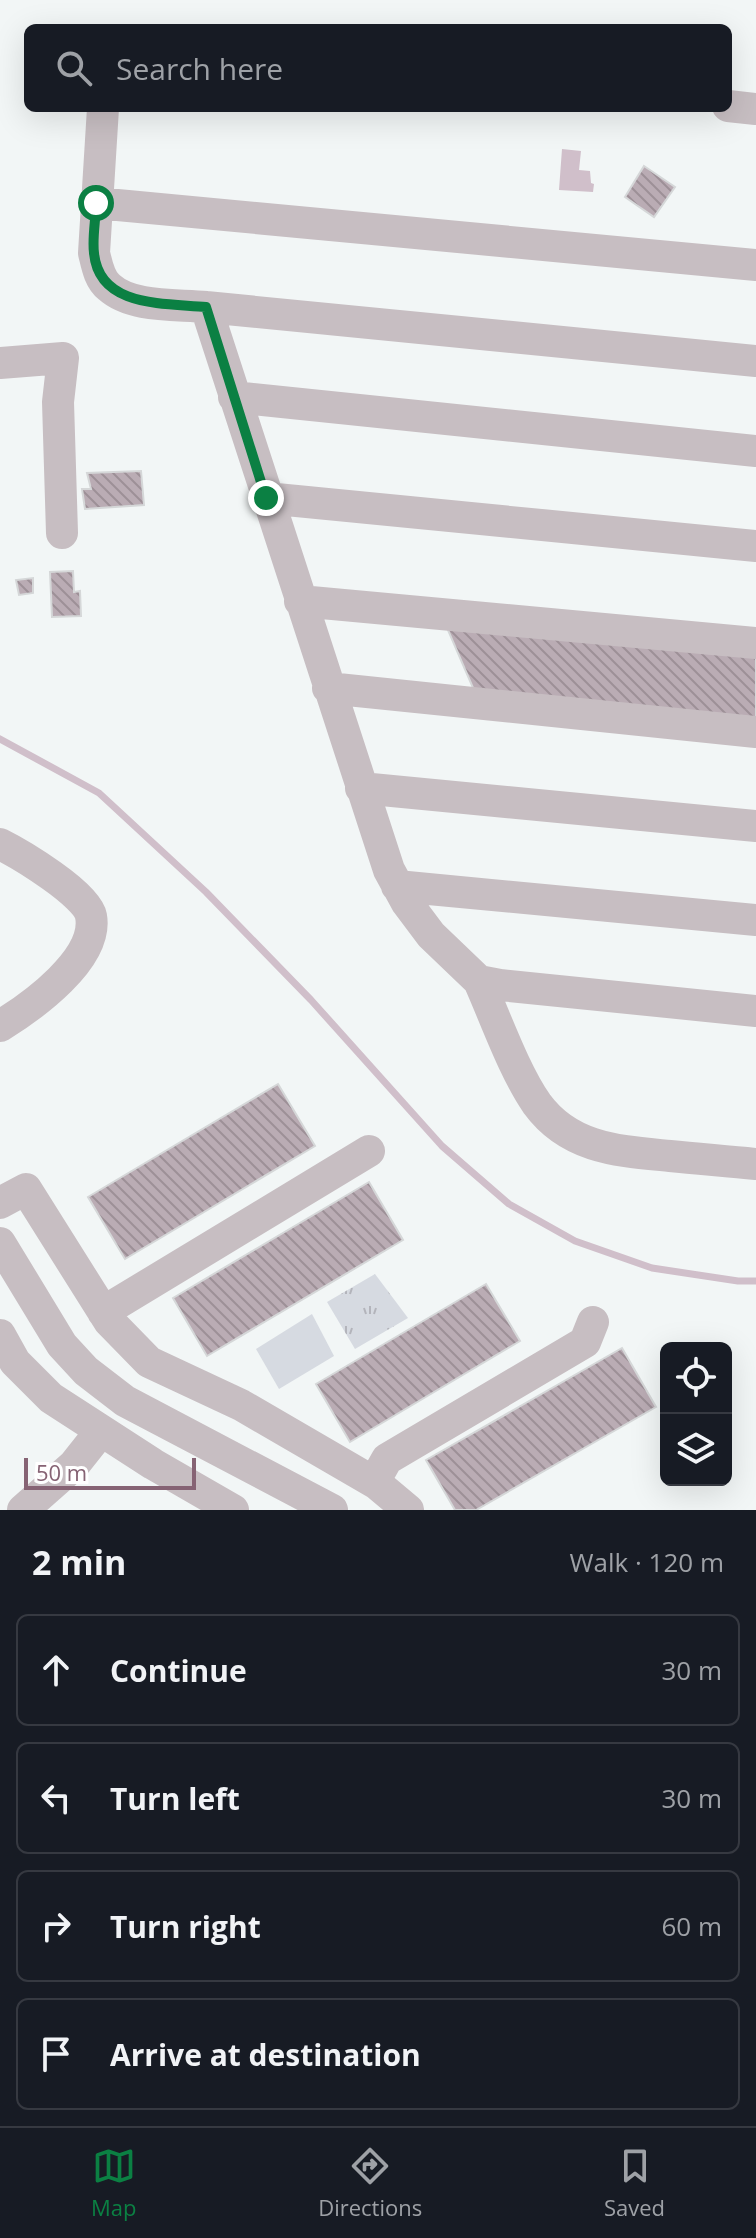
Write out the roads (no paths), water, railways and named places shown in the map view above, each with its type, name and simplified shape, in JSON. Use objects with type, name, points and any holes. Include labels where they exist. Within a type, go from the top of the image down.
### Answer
[{"type":"street","points":[[732,106],[756,109]]},
{"type":"street","points":[[103,112],[94,253],[98,271],[108,286],[136,300],[756,361]]},
{"type":"street","points":[[96,203],[756,265]]},
{"type":"street","points":[[206,307],[361,788],[389,870],[407,903],[431,935],[479,981],[528,1088],[547,1116],[563,1131],[582,1141],[622,1151],[756,1164]]},
{"type":"street","points":[[0,363],[63,358],[58,402],[62,533]]},
{"type":"street","points":[[234,397],[756,451]]},
{"type":"street","points":[[266,498],[756,546]]},
{"type":"street","points":[[300,601],[756,643]]},
{"type":"street","points":[[328,688],[756,732]]},
{"type":"street","points":[[361,788],[756,826]]},
{"type":"street","points":[[0,844],[79,897],[91,914],[91,932],[82,954],[63,977],[25,1010],[0,1026]]},
{"type":"street","points":[[397,886],[756,920]]},
{"type":"street","points":[[479,981],[756,1011]]},
{"type":"street","points":[[103,1312],[369,1151]]},
{"type":"street","points":[[0,1203],[26,1189],[103,1312],[149,1362],[241,1405],[374,1482],[408,1510]]},
{"type":"street","points":[[0,1243],[62,1345],[86,1371],[125,1401],[332,1510]]},
{"type":"street","points":[[374,1482],[387,1459],[585,1342],[593,1322]]},
{"type":"street","points":[[0,1335],[15,1362],[51,1398],[153,1464],[233,1510]]},
{"type":"street","points":[[153,1464],[170,1425]]},
{"type":"street","points":[[23,1510],[74,1465],[101,1431]]},
{"type":"waterway","points":[[0,739],[99,793],[206,892],[311,1000],[442,1146],[509,1204],[575,1241],[652,1268],[756,1281]]}]
